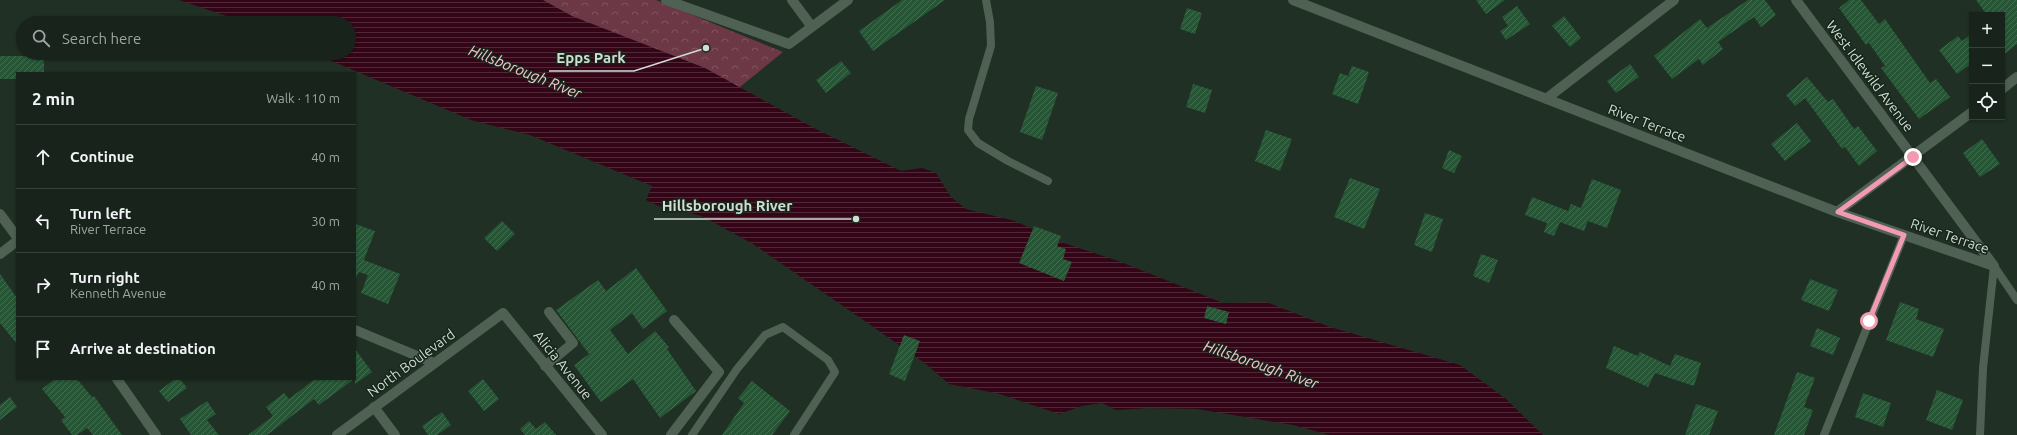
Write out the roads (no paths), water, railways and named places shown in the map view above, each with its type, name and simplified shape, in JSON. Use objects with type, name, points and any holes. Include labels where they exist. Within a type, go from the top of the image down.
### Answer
[{"type":"street","points":[[666,0],[789,44],[848,0]]},
{"type":"street","points":[[792,0],[812,27]]},
{"type":"street","name":"River Terrace","points":[[1293,0],[1838,212],[1994,266]]},
{"type":"street","points":[[1546,99],[1674,0]]},
{"type":"street","name":"West Idlewild Avenue","points":[[1796,0],[1994,266]]},
{"type":"street","points":[[2005,87],[2017,78]]},
{"type":"street","points":[[1838,212],[1969,114]]},
{"type":"street","points":[[0,214],[16,236]]},
{"type":"street","points":[[0,254],[16,242]]},
{"type":"street","points":[[545,366],[573,343],[549,312]]},
{"type":"street","name":"North Boulevard","points":[[337,435],[503,313]]},
{"type":"street","name":"Alicia Avenue","points":[[503,313],[602,435]]},
{"type":"street","points":[[671,435],[719,372],[674,320]]},
{"type":"street","points":[[356,330],[434,363]]},
{"type":"street","points":[[118,380],[156,435]]},
{"type":"street","points":[[374,407],[395,435]]},
{"type":"lane","points":[[986,0],[990,22],[991,46],[969,119],[968,130],[978,143],[1008,161],[1048,181]]},
{"type":"lane","points":[[1824,435],[1904,235]]},
{"type":"lane","points":[[1994,266],[2017,300]]},
{"type":"lane","points":[[1980,435],[1983,368],[1994,266]]},
{"type":"lane","points":[[692,435],[737,369],[765,336],[783,327],[828,360],[835,372],[794,435]]},
{"type":"water","name":"Hillsborough River","points":[[179,0],[543,0],[572,16],[705,68],[814,128],[901,171],[922,168],[936,173],[951,197],[966,209],[1015,221],[1061,242],[1121,262],[1223,303],[1266,302],[1330,327],[1460,365],[1506,399],[1543,435],[1330,435],[1293,425],[1197,409],[1149,408],[1116,410],[1102,403],[1082,406],[1059,414],[1000,394],[949,384],[926,364],[753,244],[702,216],[659,206],[646,200],[652,186],[530,135],[471,120],[330,60],[356,60],[356,16],[226,16]]},
{"type":"place","name":"Epps Park","points":[[706,48]]},
{"type":"place","name":"Hillsborough River","points":[[856,219]]}]
